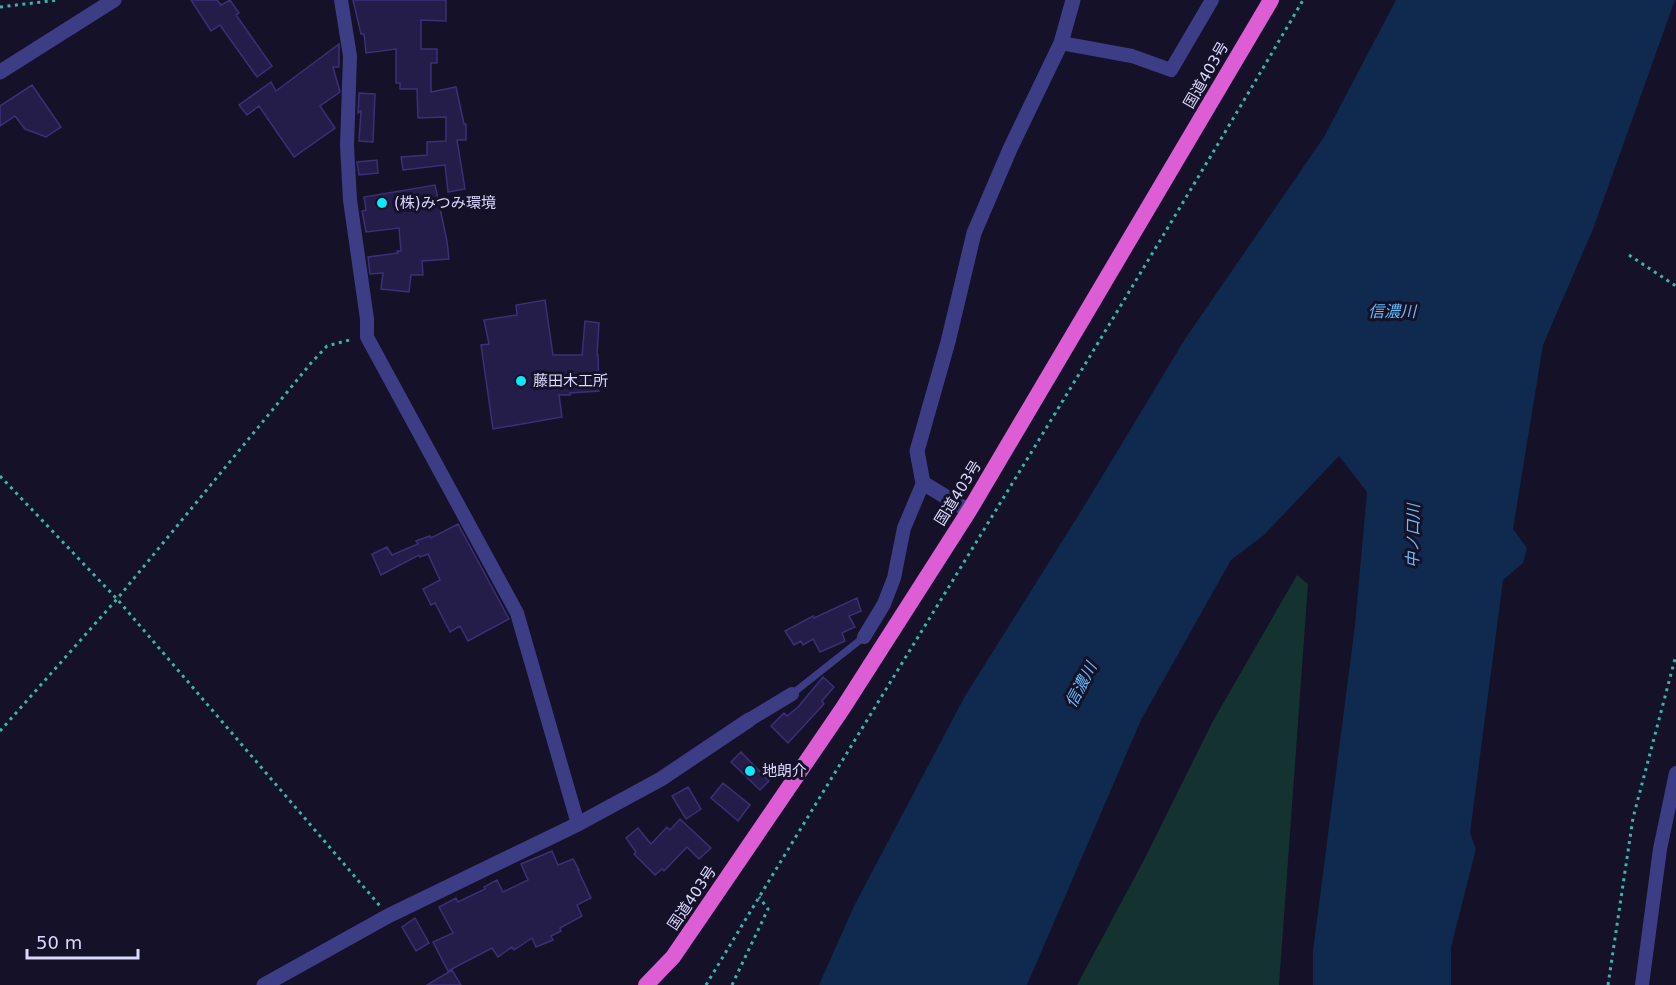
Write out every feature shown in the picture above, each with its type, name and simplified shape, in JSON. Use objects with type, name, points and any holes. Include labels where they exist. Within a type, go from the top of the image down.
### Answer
[{"type":"highway","name":"国道403号","points":[[646,985],[673,957],[843,708],[969,511],[1271,0]]},
{"type":"street","points":[[0,72],[114,0]]},
{"type":"street","points":[[341,0],[350,56],[346,146],[350,200],[368,337],[517,613],[578,824]]},
{"type":"street","points":[[864,637],[884,604],[894,578],[904,528],[923,483],[917,451],[948,342],[974,233],[1010,149],[1061,43],[1073,0]]},
{"type":"street","points":[[1061,43],[1132,56],[1171,70],[1212,0]]},
{"type":"street","points":[[923,483],[969,511]]},
{"type":"street","points":[[264,985],[388,915],[578,824],[661,779],[792,694]]},
{"type":"street","points":[[1642,985],[1660,849],[1676,773]]},
{"type":"lane","points":[[792,694],[864,637]]},
{"type":"path","points":[[0,7],[58,0]]},
{"type":"path","points":[[706,985],[1229,127],[1303,0]]},
{"type":"path","points":[[1629,255],[1676,286]]},
{"type":"path","points":[[0,731],[117,599],[327,346],[368,337]]},
{"type":"path","points":[[0,476],[117,599],[388,915]]},
{"type":"path","points":[[1608,985],[1633,818],[1676,655]]},
{"type":"path","points":[[732,985],[768,909],[759,897]]},
{"type":"green space","points":[[1297,575],[1308,584],[1279,985],[1077,985],[1144,860],[1213,721]]},
{"type":"water","name":"信濃川","points":[[1396,0],[1675,0],[1593,229],[1543,345],[1513,529],[1527,548],[1523,563],[1503,580],[1470,833],[1476,849],[1451,947],[1451,985],[1313,985],[1313,951],[1355,625],[1367,492],[1339,456],[1264,535],[1231,560],[1141,720],[1027,985],[819,985],[854,906],[965,696],[1083,508],[1185,339],[1324,137]]},
{"type":"building","points":[[191,0],[217,0],[221,5],[230,0],[239,13],[236,15],[272,66],[257,77],[220,25],[211,31]]},
{"type":"building","points":[[353,0],[446,0],[446,21],[421,20],[421,49],[437,49],[437,63],[431,63],[431,92],[456,87],[464,124],[466,124],[466,140],[457,140],[465,189],[448,192],[445,165],[403,170],[401,157],[427,155],[427,142],[446,141],[446,117],[418,118],[417,89],[400,89],[400,83],[396,83],[396,49],[366,53],[364,34],[361,34]]},
{"type":"building","points":[[339,44],[339,67],[333,67],[340,92],[320,106],[335,128],[294,157],[259,106],[247,115],[239,105],[271,82],[276,91]]},
{"type":"building","points":[[32,85],[61,127],[46,137],[25,129],[15,116],[0,126],[0,106]]},
{"type":"building","points":[[359,93],[375,94],[373,142],[359,141],[361,111],[358,113]]},
{"type":"building","points":[[377,160],[378,173],[359,175],[357,162]]},
{"type":"building","points":[[435,185],[449,259],[422,261],[423,275],[411,275],[409,292],[381,289],[383,273],[370,274],[368,257],[401,251],[399,228],[366,232],[362,211],[366,210],[364,197]]},
{"type":"building","name":"藤田木工所","points":[[545,300],[553,355],[582,355],[585,321],[599,323],[597,355],[599,391],[559,395],[562,417],[493,429],[481,345],[489,344],[484,320],[517,315],[516,305]]},
{"type":"building","points":[[458,524],[509,619],[468,641],[460,626],[450,632],[435,603],[431,605],[423,589],[440,580],[428,554],[420,557],[419,555],[381,575],[372,554],[387,547],[392,555],[418,544],[416,541],[430,536],[431,538]]},
{"type":"building","points":[[857,598],[861,611],[849,616],[855,627],[842,633],[845,641],[820,652],[813,639],[803,645],[801,641],[794,645],[785,631],[813,616],[814,618]]},
{"type":"building","points":[[823,677],[834,687],[822,701],[824,704],[788,743],[771,726],[784,713],[787,716],[798,707]]},
{"type":"building","name":"地朗介","points":[[741,752],[769,781],[760,790],[731,762]]},
{"type":"building","points":[[723,783],[750,805],[738,821],[711,798]]},
{"type":"building","points":[[688,787],[701,809],[686,819],[672,796]]},
{"type":"building","points":[[680,819],[711,848],[699,859],[687,847],[664,871],[662,869],[655,875],[634,854],[636,852],[626,838],[638,828],[651,844],[667,827],[670,830]]},
{"type":"building","points":[[552,851],[558,865],[573,859],[579,870],[591,898],[577,905],[582,916],[560,928],[561,931],[551,936],[553,940],[536,947],[532,938],[514,950],[512,947],[498,957],[492,948],[448,971],[433,942],[453,933],[439,907],[456,898],[458,902],[485,889],[484,887],[497,880],[503,892],[528,880],[521,864]]},
{"type":"building","points":[[415,918],[429,943],[416,951],[402,927]]},
{"type":"building","points":[[452,970],[461,985],[427,985]]},
{"type":"place","name":"(株)みつみ環境","points":[[382,203]]},
{"type":"place","name":"藤田木工所","points":[[521,381]]},
{"type":"place","name":"地朗介","points":[[750,771]]},
{"type":"water label","name":"中ノ口川","points":[[1413,536]]}]
